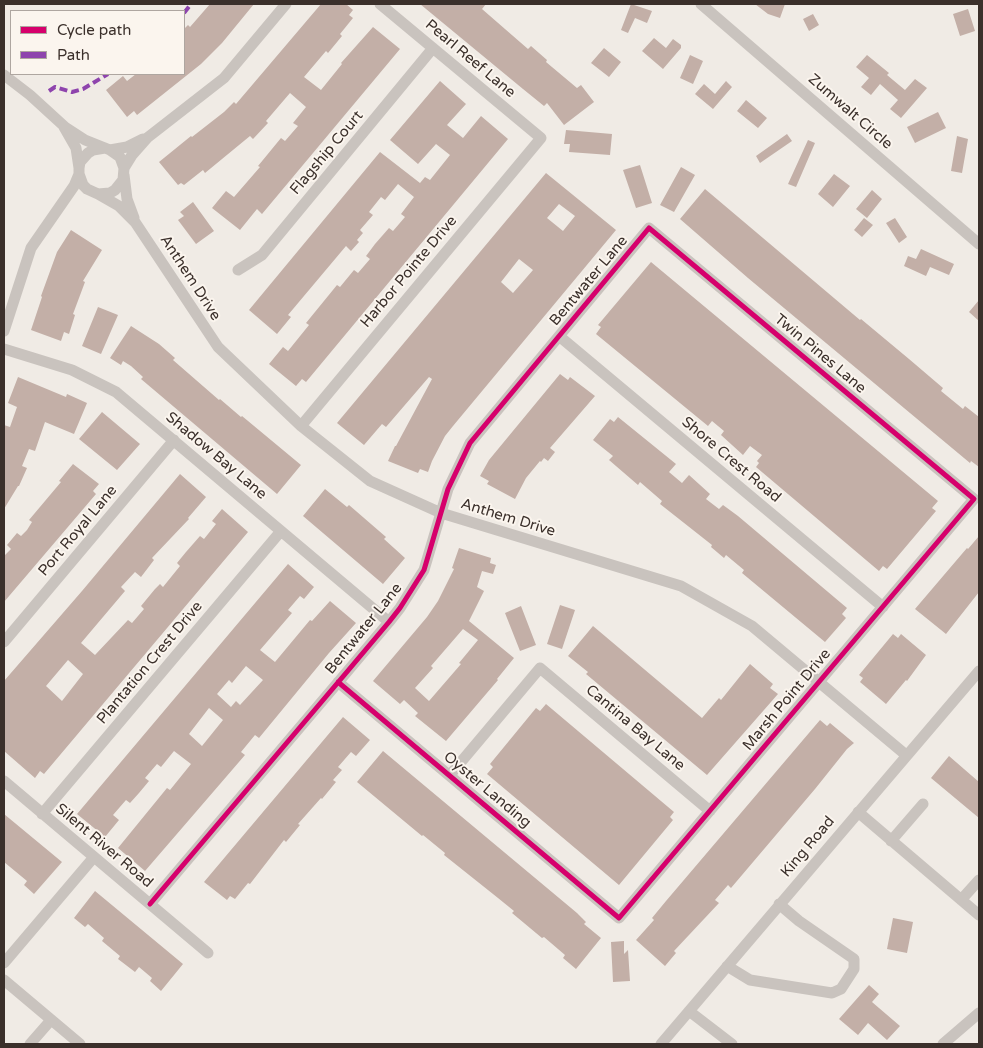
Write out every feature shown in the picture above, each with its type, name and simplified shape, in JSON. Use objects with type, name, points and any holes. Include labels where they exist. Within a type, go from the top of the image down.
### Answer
[{"type":"street","points":[[60,204],[81,194],[110,193],[115,190],[119,186],[132,155],[147,138],[224,78],[286,4]]},
{"type":"street","name":"Pearl Reef Lane","points":[[380,4],[541,138]]},
{"type":"street","name":"Zumwalt Circle","points":[[700,4],[979,244]]},
{"type":"street","name":"Flagship Court","points":[[238,270],[262,255],[433,48]]},
{"type":"street","points":[[4,74],[61,124],[85,140],[107,149],[120,157],[124,171]]},
{"type":"street","points":[[61,124],[76,148],[83,185],[95,193]]},
{"type":"street","points":[[4,331],[30,248],[74,186],[80,162],[93,150],[127,147],[147,138]]},
{"type":"street","name":"Harbor Pointe Drive","points":[[301,426],[541,138]]},
{"type":"street","name":"Anthem Drive","points":[[124,171],[127,198],[135,222]]},
{"type":"street","name":"Anthem Drive","points":[[95,193],[119,206],[135,222],[218,347],[301,426],[370,481],[441,513],[681,586],[752,626],[820,681],[906,755]]},
{"type":"street","name":"Bentwater Lane","points":[[150,904],[400,608],[424,570],[448,489],[470,443],[649,228]]},
{"type":"street","name":"Twin Pines Lane","points":[[649,228],[974,500]]},
{"type":"street","name":"Shore Crest Road","points":[[559,336],[883,607]]},
{"type":"street","name":"Shadow Bay Lane","points":[[4,349],[72,370],[116,392],[389,622]]},
{"type":"street","name":"Port Royal Lane","points":[[4,642],[174,440]]},
{"type":"street","name":"Marsh Point Drive","points":[[619,918],[974,500]]},
{"type":"street","name":"Plantation Crest Drive","points":[[42,814],[281,531]]},
{"type":"street","name":"Cantina Bay Lane","points":[[450,775],[540,668],[710,810]]},
{"type":"street","name":"King Road","points":[[661,1044],[979,670]]},
{"type":"street","name":"Oyster Landing","points":[[338,682],[619,918]]},
{"type":"street","name":"Silent River Road","points":[[4,781],[208,952]]},
{"type":"street","points":[[892,840],[923,804]]},
{"type":"street","points":[[858,812],[979,915]]},
{"type":"street","points":[[4,963],[94,857]]},
{"type":"street","points":[[961,900],[979,880]]},
{"type":"street","points":[[727,966],[750,980],[832,993],[841,989],[854,969],[854,959],[799,921],[779,904]]},
{"type":"street","points":[[4,980],[80,1044]]},
{"type":"street","points":[[689,1011],[732,1044]]},
{"type":"street","points":[[943,1044],[979,1013]]},
{"type":"street","points":[[30,1044],[51,1020]]},
{"type":"building","points":[[210,4],[254,4],[222,43],[201,64],[137,115],[134,111],[127,117],[106,90],[123,76],[127,81],[135,75],[185,75],[185,28],[188,25],[190,27]]},
{"type":"building","points":[[321,4],[346,4],[353,10],[349,15],[353,18],[340,34],[342,36],[328,53],[326,51],[304,77],[321,90],[341,63],[373,27],[400,49],[262,214],[257,209],[240,230],[212,208],[226,191],[234,197],[260,167],[258,166],[281,138],[285,141],[298,126],[293,123],[306,107],[290,93],[266,121],[268,123],[253,139],[250,136],[205,173],[203,170],[184,185],[181,183],[178,185],[159,162],[224,112],[234,102],[236,104]]},
{"type":"building","points":[[420,4],[486,4],[482,9],[528,49],[531,46],[547,60],[546,62],[577,88],[581,85],[594,102],[564,125],[547,103],[544,106]]},
{"type":"building","points":[[631,4],[652,11],[647,23],[635,18],[628,33],[621,30]]},
{"type":"building","points":[[755,4],[785,4],[780,18],[768,14]]},
{"type":"building","points":[[968,9],[975,31],[960,36],[953,14]]},
{"type":"building","points":[[813,14],[819,25],[809,31],[803,19]]},
{"type":"building","points":[[654,38],[666,48],[673,39],[681,45],[681,48],[663,69],[642,51]]},
{"type":"building","points":[[604,48],[621,62],[609,77],[591,63]]},
{"type":"building","points":[[690,55],[703,61],[693,84],[680,78]]},
{"type":"building","points":[[867,55],[889,73],[887,75],[905,90],[915,79],[927,88],[901,118],[890,109],[898,100],[880,84],[871,95],[861,87],[869,78],[856,67]]},
{"type":"building","points":[[440,81],[466,104],[447,125],[463,138],[481,116],[508,139],[306,382],[302,379],[296,386],[269,364],[283,347],[288,351],[309,325],[306,323],[337,285],[340,287],[354,270],[358,273],[370,259],[366,256],[375,244],[389,228],[393,231],[405,217],[401,214],[414,197],[398,184],[385,200],[381,197],[369,212],[373,215],[360,230],[363,233],[357,240],[359,242],[351,251],[346,246],[288,315],[291,317],[277,334],[249,310],[380,152],[420,183],[425,177],[430,180],[450,155],[436,144],[418,164],[390,140]]},
{"type":"building","points":[[726,81],[732,87],[713,109],[695,94],[704,84],[715,94]]},
{"type":"building","points":[[746,100],[767,118],[758,128],[737,111]]},
{"type":"building","points":[[938,112],[946,128],[915,143],[907,127]]},
{"type":"building","points":[[566,130],[612,134],[610,155],[569,152],[570,144],[564,144]]},
{"type":"building","points":[[787,134],[792,141],[760,163],[756,156]]},
{"type":"building","points":[[957,136],[968,139],[962,173],[951,171]]},
{"type":"building","points":[[808,140],[815,143],[796,187],[788,184]]},
{"type":"building","points":[[640,165],[652,203],[636,208],[623,170]]},
{"type":"building","points":[[681,167],[695,175],[674,212],[660,205]]},
{"type":"building","points":[[546,173],[616,230],[445,436],[428,472],[420,469],[418,473],[388,461],[432,379],[429,377],[386,427],[382,424],[364,445],[337,423]],"holes":[[[559,204],[575,216],[563,231],[547,218]],[[519,259],[533,270],[513,293],[501,282]]]},
{"type":"building","points":[[834,174],[850,186],[833,207],[818,194]]},
{"type":"building","points":[[705,189],[943,388],[941,391],[963,409],[965,406],[979,417],[979,467],[971,461],[970,463],[680,219]]},
{"type":"building","points":[[872,190],[882,199],[867,218],[856,209]]},
{"type":"building","points":[[193,202],[214,231],[196,244],[178,220],[184,216],[180,212]]},
{"type":"building","points":[[864,218],[873,225],[862,237],[854,230]]},
{"type":"building","points":[[895,218],[907,237],[899,243],[886,223]]},
{"type":"building","points":[[71,230],[102,250],[83,281],[85,282],[73,314],[75,315],[69,334],[64,332],[61,341],[31,330],[57,252]]},
{"type":"building","points":[[921,249],[954,264],[949,275],[930,267],[926,276],[904,266],[908,256],[916,259]]},
{"type":"building","points":[[651,262],[938,501],[932,508],[936,511],[887,569],[883,566],[879,571],[756,467],[759,463],[757,461],[762,455],[750,446],[743,455],[721,435],[724,431],[712,421],[708,426],[596,334],[601,327],[598,325]]},
{"type":"building","points":[[979,300],[979,321],[969,312]]},
{"type":"building","points":[[98,307],[118,315],[101,354],[82,346]]},
{"type":"building","points":[[131,326],[159,344],[175,358],[173,360],[219,400],[242,416],[301,465],[277,494],[141,379],[143,377],[131,366],[123,361],[121,365],[110,358]]},
{"type":"building","points":[[560,374],[568,380],[570,377],[595,396],[550,448],[555,452],[548,461],[544,458],[540,461],[526,478],[515,499],[487,484],[489,481],[480,476],[489,460]]},
{"type":"building","points":[[18,377],[66,397],[67,394],[87,403],[74,434],[45,422],[35,451],[29,449],[22,466],[27,468],[19,486],[4,509],[4,425],[10,427],[17,407],[8,403]]},
{"type":"building","points":[[102,412],[140,444],[117,470],[79,439]]},
{"type":"building","points":[[618,417],[676,464],[669,472],[682,483],[689,475],[710,494],[706,499],[719,509],[723,505],[738,516],[847,608],[842,614],[846,618],[825,642],[742,573],[744,570],[726,555],[724,558],[711,547],[712,545],[660,504],[662,501],[640,482],[638,485],[609,460],[613,456],[593,440],[610,419],[614,422]]},
{"type":"building","points":[[73,464],[99,484],[93,491],[96,494],[4,602],[4,556],[11,549],[7,545],[17,533],[21,536],[27,530],[32,522],[29,520],[61,482],[59,481]]},
{"type":"building","points":[[180,474],[206,497],[189,519],[152,558],[154,560],[141,577],[135,572],[121,587],[125,591],[81,643],[95,655],[128,620],[132,623],[144,609],[141,606],[155,589],[160,584],[163,587],[180,566],[177,563],[186,552],[200,536],[204,539],[216,524],[212,521],[222,509],[248,532],[44,774],[40,771],[35,778],[4,751],[4,681]],"holes":[[[68,660],[83,674],[62,701],[46,686]]]},
{"type":"building","points":[[325,489],[347,507],[349,505],[386,537],[384,539],[405,558],[383,584],[303,516]]},
{"type":"building","points":[[979,536],[979,592],[946,634],[915,609]]},
{"type":"building","points":[[459,548],[491,558],[490,563],[496,565],[493,574],[482,571],[477,587],[484,591],[469,621],[514,658],[498,680],[446,741],[415,716],[418,713],[404,700],[400,704],[373,681],[427,617],[438,601],[454,569],[452,568]],"holes":[[[463,629],[478,640],[459,663],[461,664],[429,701],[415,688]]]},
{"type":"building","points":[[288,564],[314,587],[304,599],[300,596],[288,610],[292,613],[260,650],[275,662],[310,620],[312,621],[330,601],[356,623],[259,738],[255,735],[241,752],[245,755],[145,871],[118,848],[167,788],[170,790],[191,764],[174,751],[161,767],[157,764],[145,778],[149,781],[139,793],[130,803],[126,800],[113,815],[119,820],[105,837],[77,814]],"holes":[[[246,666],[263,680],[240,705],[236,701],[231,707],[217,694],[229,680],[232,683]],[[209,708],[223,720],[202,746],[189,734]]]},
{"type":"building","points":[[560,605],[575,610],[562,649],[547,644]]},
{"type":"building","points":[[521,606],[536,645],[520,651],[505,613]]},
{"type":"building","points":[[593,626],[702,718],[719,698],[721,700],[750,664],[773,684],[770,688],[778,694],[707,775],[586,674],[588,672],[568,656]]},
{"type":"building","points":[[893,634],[898,638],[901,634],[926,655],[907,681],[886,704],[860,682],[863,678],[859,675]]},
{"type":"building","points":[[546,704],[674,812],[670,817],[673,820],[619,885],[487,774],[493,767],[490,764],[536,708],[540,711]]},
{"type":"building","points":[[343,717],[370,740],[356,756],[351,752],[338,767],[342,770],[333,780],[336,782],[298,824],[300,825],[286,842],[284,840],[250,884],[248,883],[235,899],[230,896],[227,900],[204,882]]},
{"type":"building","points":[[820,720],[827,726],[830,723],[854,743],[731,888],[728,885],[715,900],[719,903],[674,951],[676,953],[665,966],[636,940],[654,920],[652,918],[666,901]]},
{"type":"building","points":[[383,751],[577,913],[586,922],[584,924],[601,938],[576,969],[563,958],[565,955],[512,913],[514,911],[357,782]]},
{"type":"building","points":[[949,756],[979,782],[979,818],[931,778]]},
{"type":"building","points":[[4,814],[62,862],[34,894],[24,885],[27,881],[4,862]]},
{"type":"building","points":[[95,891],[183,964],[161,991],[150,981],[152,978],[139,967],[135,972],[118,959],[120,956],[102,941],[104,938],[88,924],[85,927],[74,918]]},
{"type":"building","points":[[893,918],[913,922],[907,953],[887,949]]},
{"type":"building","points":[[624,941],[624,954],[628,950],[630,981],[613,982],[611,942]]},
{"type":"building","points":[[869,985],[879,994],[872,1002],[900,1026],[887,1040],[868,1023],[858,1035],[839,1019]]},
{"type":"marked path","points":[[185,12],[191,4]]},
{"type":"marked path","points":[[49,91],[55,87],[72,92],[83,89],[106,75]]},
{"type":"cycle path","points":[[150,904],[400,608],[424,570],[448,489],[470,443],[649,228],[974,499],[619,918],[338,682]]}]
